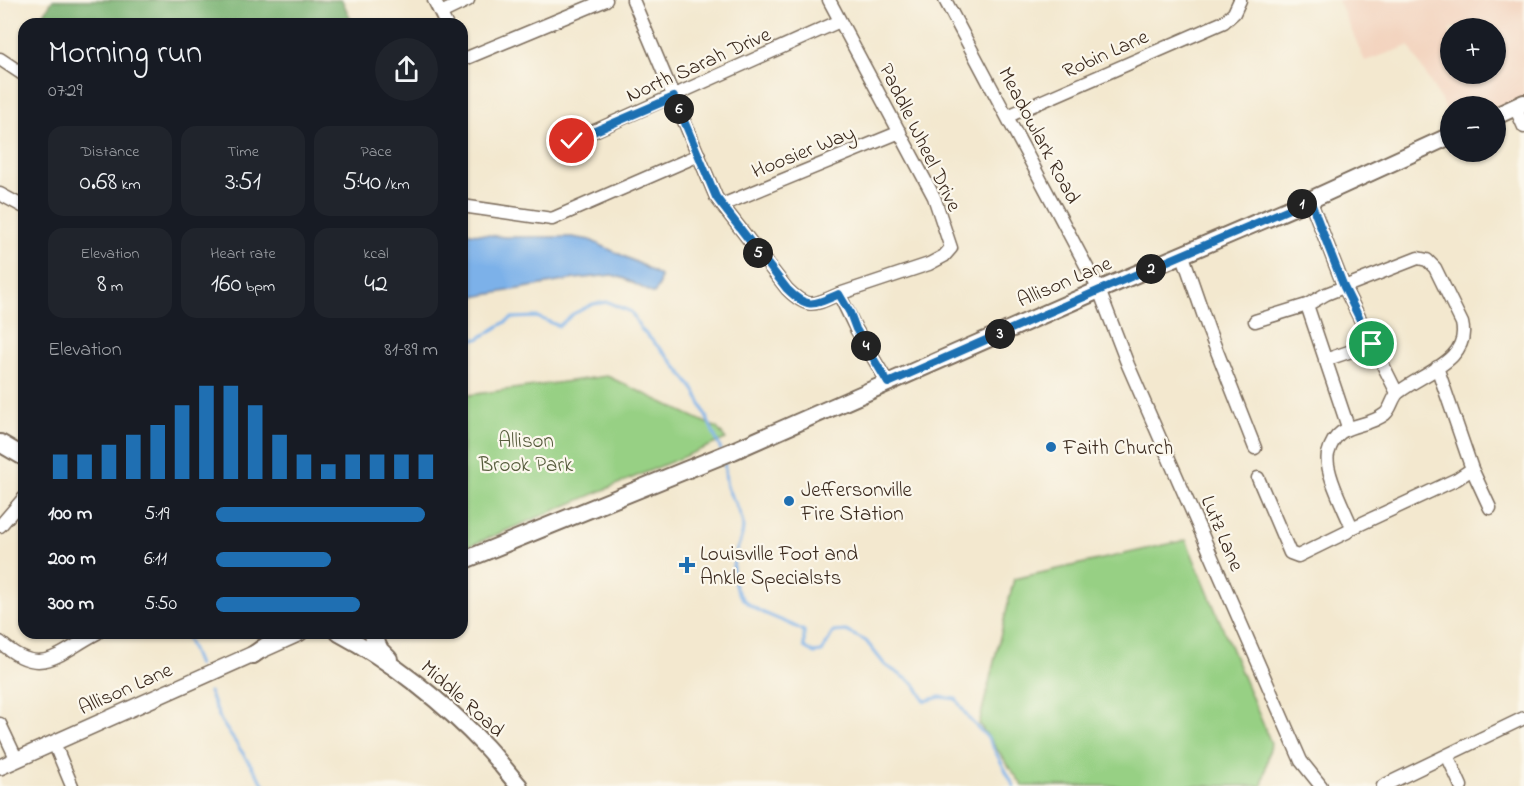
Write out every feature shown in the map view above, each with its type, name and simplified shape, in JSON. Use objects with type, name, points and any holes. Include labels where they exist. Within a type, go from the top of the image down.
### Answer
[{"type":"main road","points":[[1506,111],[1520,105]]},
{"type":"main road","name":"Allison Lane","points":[[468,559],[733,451],[1100,290],[1183,256],[1440,141]]},
{"type":"main road","points":[[0,443],[18,454]]},
{"type":"main road","points":[[253,655],[273,639]]},
{"type":"main road","name":"Middle Road","points":[[348,639],[396,669],[443,706],[486,747],[519,786]]},
{"type":"main road","points":[[375,639],[380,650],[396,669]]},
{"type":"street","points":[[434,0],[443,18]]},
{"type":"street","points":[[444,18],[468,0]]},
{"type":"street","points":[[468,58],[606,0]]},
{"type":"street","points":[[633,0],[722,205],[787,289],[799,301],[815,305],[839,294],[856,329],[888,383]]},
{"type":"street","name":"Paddle Wheel Drive","points":[[829,0],[934,197],[951,248],[944,256],[929,264],[839,294]]},
{"type":"street","name":"Meadowlark Road","points":[[945,0],[1100,290]]},
{"type":"street","name":"Robin Lane","points":[[1008,116],[1224,22],[1234,12],[1240,0]]},
{"type":"street","name":"North Sarah Drive","points":[[572,141],[840,21]]},
{"type":"street","points":[[0,59],[18,71]]},
{"type":"street","points":[[1520,105],[1524,126]]},
{"type":"street","name":"Hoosier Way","points":[[722,205],[900,132]]},
{"type":"street","points":[[468,207],[552,219],[699,155]]},
{"type":"street","points":[[0,194],[18,204]]},
{"type":"street","points":[[1310,200],[1344,287],[1397,393]]},
{"type":"street","points":[[1183,256],[1255,448]]},
{"type":"street","points":[[1255,321],[1306,305],[1326,294],[1418,258],[1427,260],[1435,268],[1462,323],[1464,332],[1461,345],[1454,356],[1397,393],[1390,409],[1384,414],[1370,422],[1348,427],[1340,433],[1331,448],[1327,465],[1352,528]]},
{"type":"street","name":"Lutz Lane","points":[[1100,290],[1128,365],[1301,761],[1321,786]]},
{"type":"street","points":[[1306,305],[1348,427]]},
{"type":"street","points":[[1325,360],[1372,344]]},
{"type":"street","points":[[1437,367],[1473,469],[1490,508]]},
{"type":"street","points":[[1258,478],[1290,553],[1298,556],[1457,479],[1473,469]]},
{"type":"street","points":[[0,526],[18,505]]},
{"type":"street","points":[[0,642],[23,659],[37,662],[50,661],[87,639]]},
{"type":"street","name":"Allison Lane","points":[[0,767],[287,639]]},
{"type":"street","points":[[1383,786],[1524,718]]},
{"type":"street","points":[[0,724],[17,760]]},
{"type":"street","points":[[54,743],[72,786]]},
{"type":"street","points":[[1447,755],[1461,786]]},
{"type":"shaded area","points":[[1338,0],[1524,0],[1524,103],[1506,111],[1506,96],[1440,96],[1440,99],[1409,46],[1365,61]]},
{"type":"green space","points":[[53,0],[342,0],[350,18],[41,18]]},
{"type":"green space","name":"Allison Brook Park","points":[[607,376],[717,428],[726,439],[468,546],[468,395]]},
{"type":"green space","points":[[1186,540],[1271,743],[1262,786],[1023,786],[979,724],[1014,579]]},
{"type":"water","points":[[468,233],[505,237],[572,237],[590,240],[660,276],[659,286],[654,294],[612,275],[575,279],[468,298]]},
{"type":"waterway","points":[[468,340],[478,339],[512,318],[537,317],[559,326],[573,314],[593,304],[608,302],[631,312],[641,329],[671,360],[695,391],[721,450]]},
{"type":"waterway","points":[[724,459],[727,487],[743,525],[734,560],[733,577],[737,590],[744,600],[765,614],[804,631],[804,647],[814,653],[822,652],[833,632],[846,631],[866,641],[885,665],[915,684],[925,701],[940,697],[956,699],[969,719],[988,738],[1014,786]]},
{"type":"waterway","points":[[187,639],[198,665]]},
{"type":"waterway","points":[[209,692],[221,721],[265,786]]},
{"type":"place","name":"Faith Church","points":[[1051,447]]},
{"type":"place","name":"Jeffersonville Fire Station","points":[[789,501]]},
{"type":"place","name":"Louisville Foot and Ankle Specialsts","points":[[687,565]]},
{"type":"route","points":[[572,141],[674,97],[716,197],[787,289],[799,301],[815,305],[839,294],[856,329],[888,383],[1310,200],[1344,287],[1372,344]]}]
